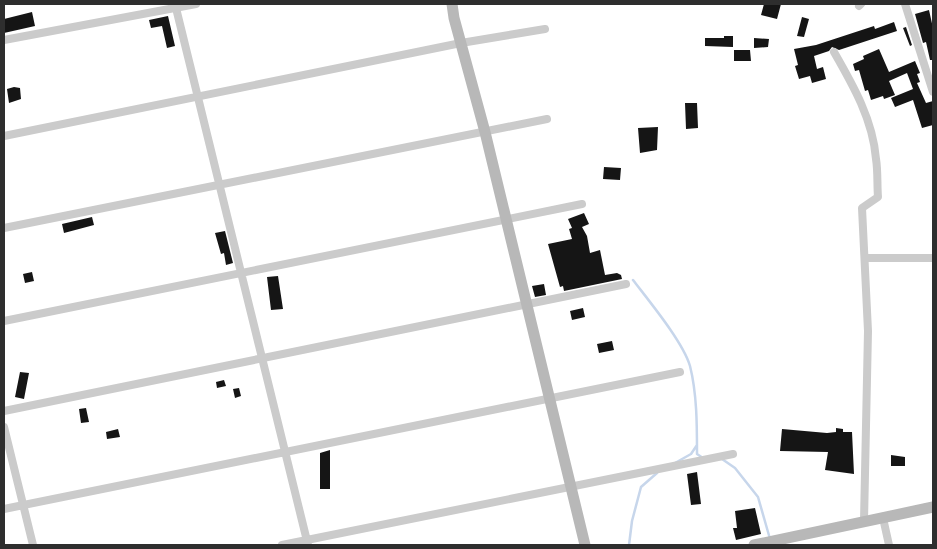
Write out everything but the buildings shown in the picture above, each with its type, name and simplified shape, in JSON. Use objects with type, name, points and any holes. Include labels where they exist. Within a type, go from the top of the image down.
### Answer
[{"type":"street","points":[[4,40],[175,6],[196,4]]},
{"type":"street","points":[[452,4],[585,545]]},
{"type":"street","points":[[905,4],[933,92]]},
{"type":"street","points":[[175,6],[308,543]]},
{"type":"street","points":[[4,136],[461,43],[545,28]]},
{"type":"street","points":[[834,52],[857,93],[871,131],[876,158],[878,197],[862,208],[868,331],[864,521]]},
{"type":"street","points":[[924,60],[933,57]]},
{"type":"street","points":[[4,228],[547,119]]},
{"type":"street","points":[[4,321],[582,204]]},
{"type":"street","points":[[865,258],[933,258]]},
{"type":"street","points":[[4,411],[626,284]]},
{"type":"street","points":[[4,509],[680,372]]},
{"type":"street","points":[[4,427],[33,545]]},
{"type":"street","points":[[282,545],[308,543],[571,486],[733,454]]},
{"type":"street","points":[[754,545],[933,507]]},
{"type":"street","points":[[883,518],[889,545]]},
{"type":"waterway","points":[[633,280],[665,322],[680,345],[690,366],[697,421],[697,454],[703,458]]},
{"type":"waterway","points":[[675,463],[691,454],[697,445]]},
{"type":"waterway","points":[[722,459],[735,468],[758,497],[770,539]]},
{"type":"waterway","points":[[629,545],[632,521],[641,487],[657,473]]}]
